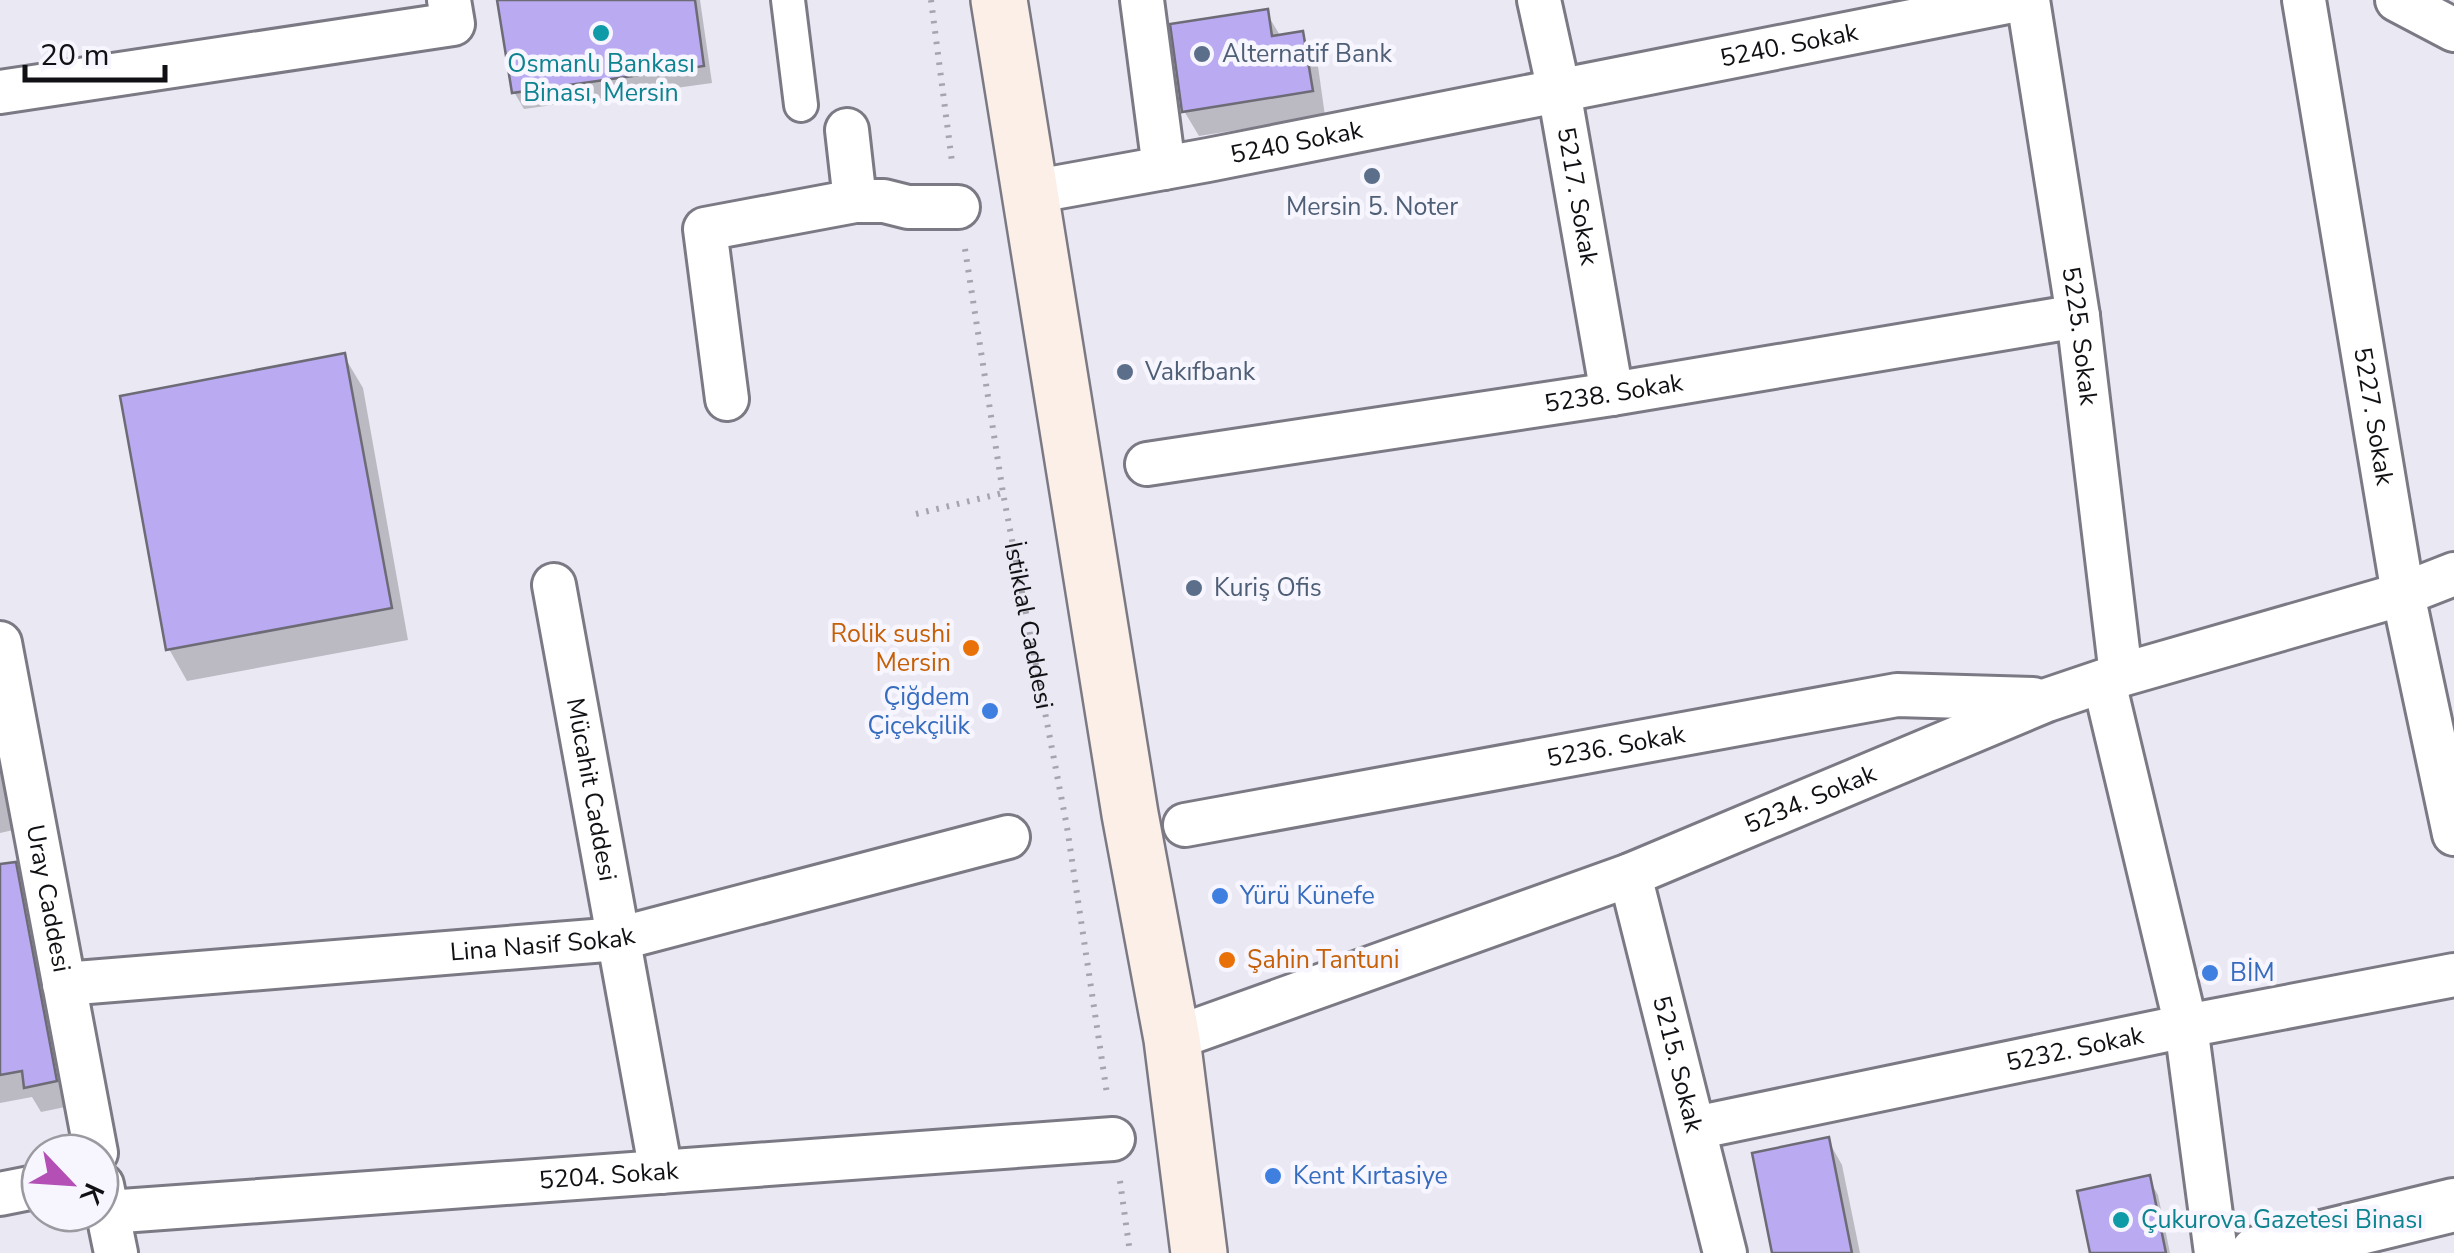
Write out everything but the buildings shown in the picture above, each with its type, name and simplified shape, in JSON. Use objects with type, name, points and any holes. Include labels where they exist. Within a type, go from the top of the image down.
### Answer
[{"type":"main road","points":[[999,0],[1130,814],[1172,1039],[1199,1253]]},
{"type":"street","points":[[788,0],[801,105]]},
{"type":"street","points":[[1142,0],[1164,168]]},
{"type":"street","name":"5217. Sokak","points":[[1540,0],[1560,91],[1612,394]]},
{"type":"street","name":"5240. Sokak","points":[[1560,91],[2018,0]]},
{"type":"street","name":"5225. Sokak","points":[[2028,0],[2078,316],[2112,679],[2186,1026],[2216,1253]]},
{"type":"street","name":"5227. Sokak","points":[[2304,0],[2403,594],[2454,834]]},
{"type":"street","points":[[2397,0],[2449,18]]},
{"type":"street","points":[[0,92],[451,12]]},
{"type":"street","name":"5240 Sokak","points":[[1031,192],[1560,91]]},
{"type":"street","points":[[847,130],[855,201]]},
{"type":"street","points":[[727,399],[705,229],[855,201],[958,207]]},
{"type":"street","name":"5238. Sokak","points":[[1147,464],[1612,394],[2078,316]]},
{"type":"street","name":"5234. Sokak","points":[[1172,1039],[1630,875],[2047,700],[2403,594],[2454,574]]},
{"type":"street","name":"Mücahit Caddesi","points":[[554,586],[661,1172]]},
{"type":"street","name":"Uray Caddesi","points":[[0,643],[92,1133]]},
{"type":"street","name":"5236. Sokak","points":[[1185,825],[1898,695],[2047,700]]},
{"type":"street","name":"Lina Nasif Sokak","points":[[64,984],[618,938],[1008,837]]},
{"type":"street","name":"5215. Sokak","points":[[1630,875],[1726,1253]]},
{"type":"street","name":"5232. Sokak","points":[[1695,1128],[2454,975]]},
{"type":"street","name":"5204. Sokak","points":[[120,1192],[661,1172],[1113,1139]]},
{"type":"street","points":[[2257,1253],[2454,1204]]},
{"type":"path","name":"İstiklal Caddesi","points":[[930,0],[1003,492],[1066,827],[1130,1253]]},
{"type":"path","points":[[916,514],[1003,492]]},
{"type":"place","name":"Osmanlı Bankası Binası, Mersin","points":[[601,33]]},
{"type":"place","name":"Alternatif Bank","points":[[1202,54]]},
{"type":"place","name":"Mersin 5. Noter","points":[[1372,176]]},
{"type":"place","name":"Vakıfbank","points":[[1125,372]]},
{"type":"place","name":"Kuriş Ofis","points":[[1194,588]]},
{"type":"place","name":"Rolik sushi Mersin","points":[[971,648]]},
{"type":"place","name":"Çiğdem Çiçekçilik","points":[[990,711]]},
{"type":"place","name":"Yürü Künefe","points":[[1220,896]]},
{"type":"place","name":"Şahin Tantuni","points":[[1227,960]]},
{"type":"place","name":"BİM","points":[[2210,973]]},
{"type":"place","name":"Kent Kırtasiye","points":[[1273,1176]]},
{"type":"place","name":"Çukurova Gazetesi Binası","points":[[2121,1220]]}]
